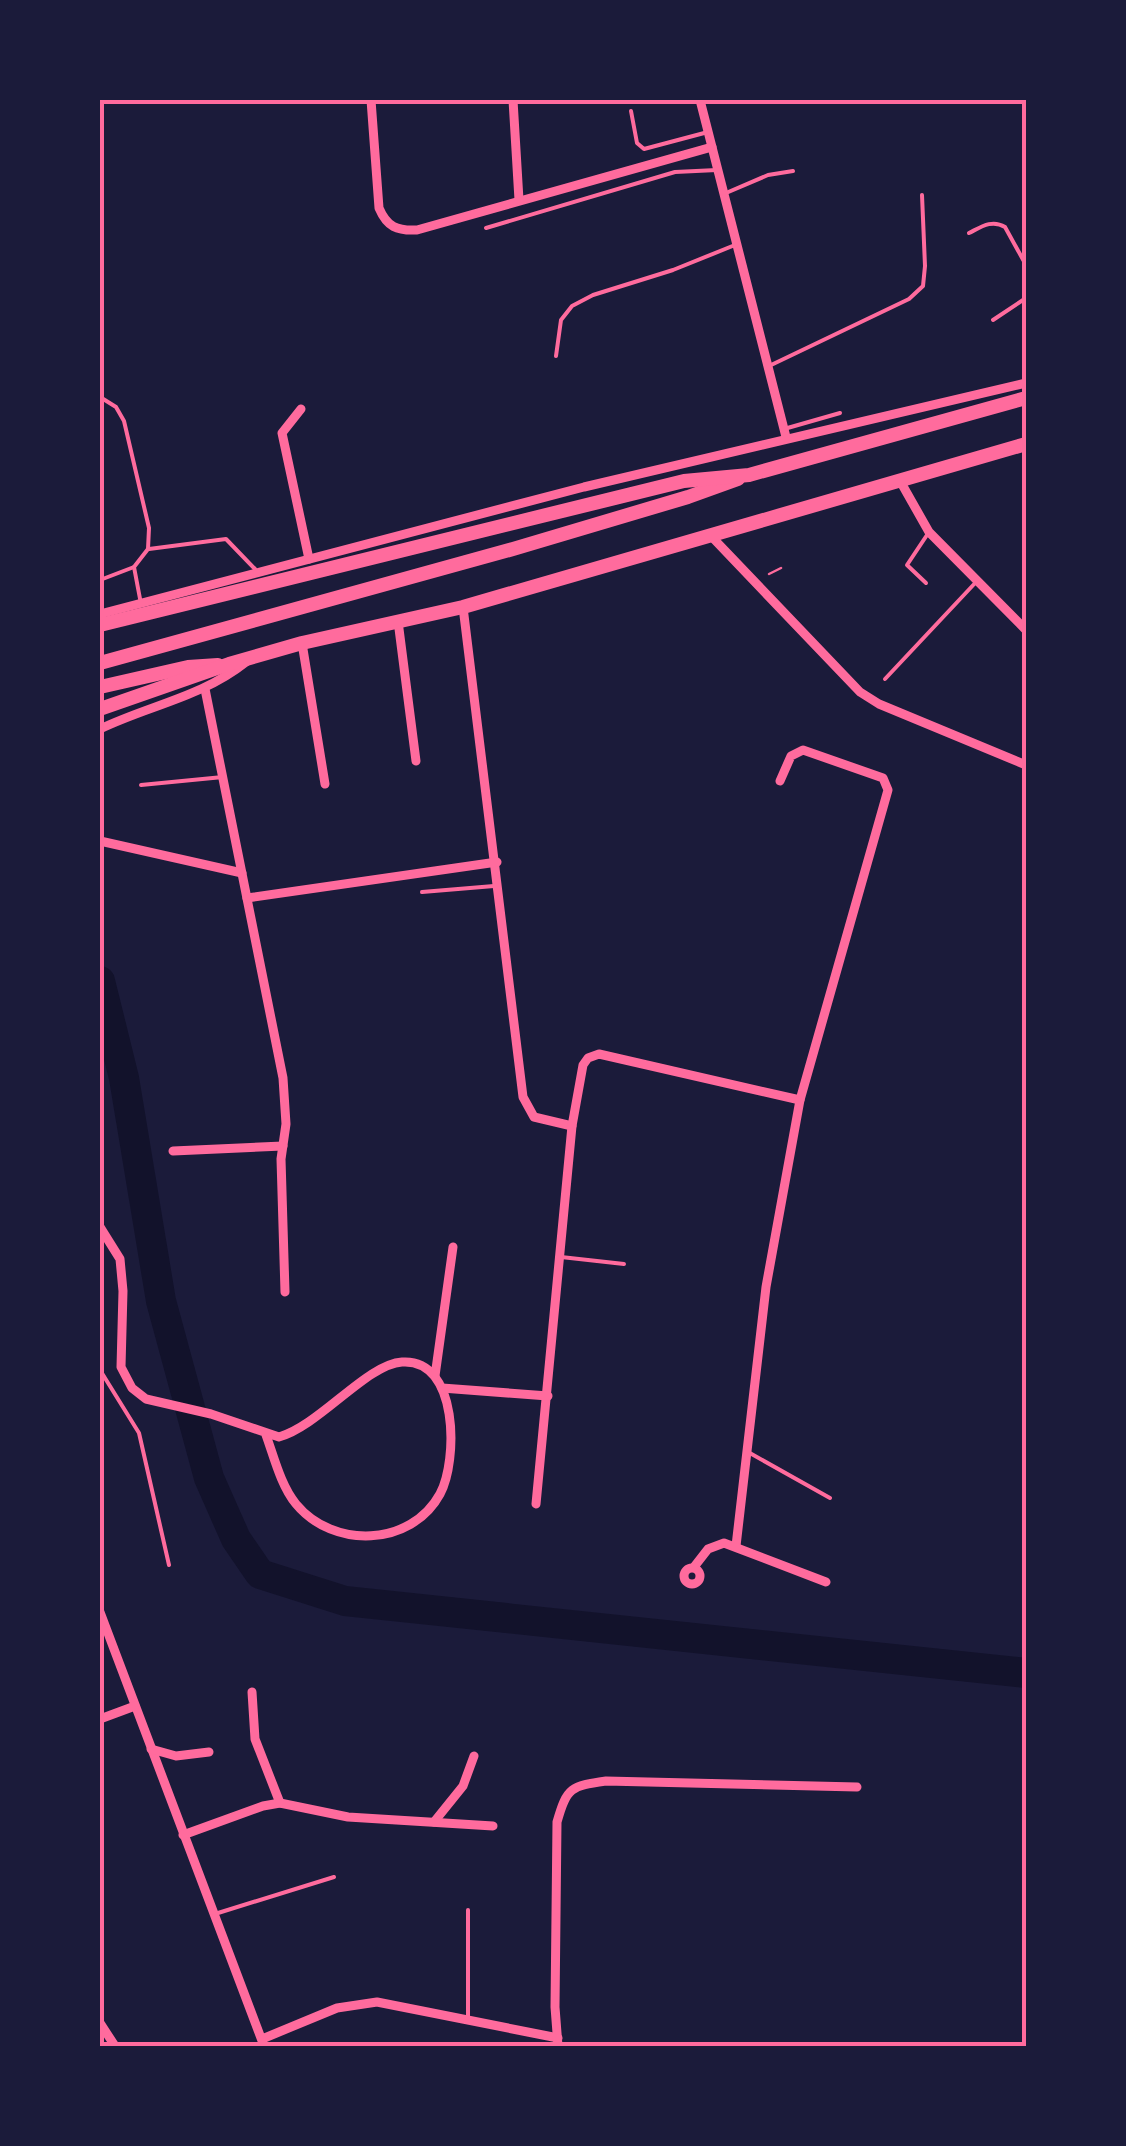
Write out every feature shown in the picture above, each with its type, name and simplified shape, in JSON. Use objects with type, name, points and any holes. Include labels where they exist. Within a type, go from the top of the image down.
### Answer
[{"type":"main road","points":[[100,662],[514,549],[749,475],[1026,398]]},
{"type":"main road","points":[[100,708],[228,664],[463,608],[1026,444]]},
{"type":"main road","points":[[100,625],[684,480],[749,475]]},
{"type":"main road","points":[[100,687],[188,667],[228,664]]},
{"type":"street","points":[[371,100],[379,208],[392,227],[417,230],[712,146]]},
{"type":"street","points":[[513,100],[520,200]]},
{"type":"street","points":[[700,100],[785,433]]},
{"type":"street","points":[[100,614],[785,433],[1026,384]]},
{"type":"street","points":[[301,409],[282,432],[310,559]]},
{"type":"street","points":[[899,480],[929,532],[1026,630]]},
{"type":"street","points":[[711,536],[860,692],[879,704],[1026,765]]},
{"type":"street","points":[[463,608],[523,1098],[534,1117],[572,1126]]},
{"type":"street","points":[[398,621],[416,761]]},
{"type":"street","points":[[302,644],[325,784]]},
{"type":"street","points":[[100,729],[206,689],[253,657]]},
{"type":"street","points":[[206,689],[283,1078],[285,1292]]},
{"type":"street","points":[[736,1546],[766,1288],[800,1100],[888,790],[883,778],[803,750],[791,756],[780,781]]},
{"type":"street","points":[[100,841],[242,873]]},
{"type":"street","points":[[248,898],[496,862]]},
{"type":"street","points":[[536,1504],[572,1126],[583,1065],[599,1054],[800,1100]]},
{"type":"street","points":[[173,1151],[283,1146]]},
{"type":"street","points":[[100,1228],[120,1260],[122,1367],[132,1388],[146,1400],[210,1414],[266,1434],[287,1435],[384,1368],[401,1361],[418,1364],[435,1376],[448,1396],[448,1477],[438,1499],[412,1524],[383,1536],[362,1537],[332,1530],[294,1503],[266,1434]]},
{"type":"street","points":[[435,1376],[453,1248]]},
{"type":"street","points":[[442,1388],[548,1396]]},
{"type":"street","points":[[694,1567],[717,1543],[736,1546],[826,1582]]},
{"type":"street","points":[[100,1612],[104,1636],[135,1706],[263,2042],[337,2008],[377,2002],[558,2042],[557,1822],[564,1798],[574,1786],[606,1781],[857,1787]]},
{"type":"street","points":[[252,1692],[255,1739],[280,1804]]},
{"type":"street","points":[[100,1719],[135,1706]]},
{"type":"street","points":[[151,1749],[191,1757],[209,1752]]},
{"type":"street","points":[[434,1822],[463,1786],[474,1756]]},
{"type":"street","points":[[183,1835],[263,1806],[280,1804],[348,1817],[493,1826]]},
{"type":"street","points":[[100,2023],[115,2046]]},
{"type":"lane","points":[[631,111],[636,143],[644,149],[708,132]]},
{"type":"lane","points":[[486,228],[675,172],[717,170]]},
{"type":"lane","points":[[722,196],[768,174],[793,170]]},
{"type":"lane","points":[[767,367],[908,299],[922,286],[922,195]]},
{"type":"lane","points":[[532,196],[536,213]]},
{"type":"lane","points":[[969,233],[999,223],[1025,261]]},
{"type":"lane","points":[[556,356],[561,320],[572,306],[592,295],[674,270],[735,245]]},
{"type":"lane","points":[[993,320],[1026,298]]},
{"type":"lane","points":[[100,396],[116,406],[124,421],[149,528],[148,549],[134,567],[100,580]]},
{"type":"lane","points":[[785,433],[840,412]]},
{"type":"lane","points":[[926,583],[907,565],[929,532]]},
{"type":"lane","points":[[148,549],[226,539],[259,572]]},
{"type":"lane","points":[[134,567],[141,604]]},
{"type":"lane","points":[[886,679],[977,581]]},
{"type":"lane","points":[[141,785],[223,777]]},
{"type":"lane","points":[[422,892],[498,886]]},
{"type":"lane","points":[[561,1257],[624,1264]]},
{"type":"lane","points":[[100,1370],[139,1433],[169,1566]]},
{"type":"lane","points":[[748,1452],[830,1498]]},
{"type":"lane","points":[[214,1914],[334,1877]]},
{"type":"lane","points":[[468,1910],[468,2020]]},
{"type":"waterway","points":[[100,981],[124,1078],[161,1301],[209,1478],[236,1539],[260,1574],[345,1601],[1026,1673]]}]
